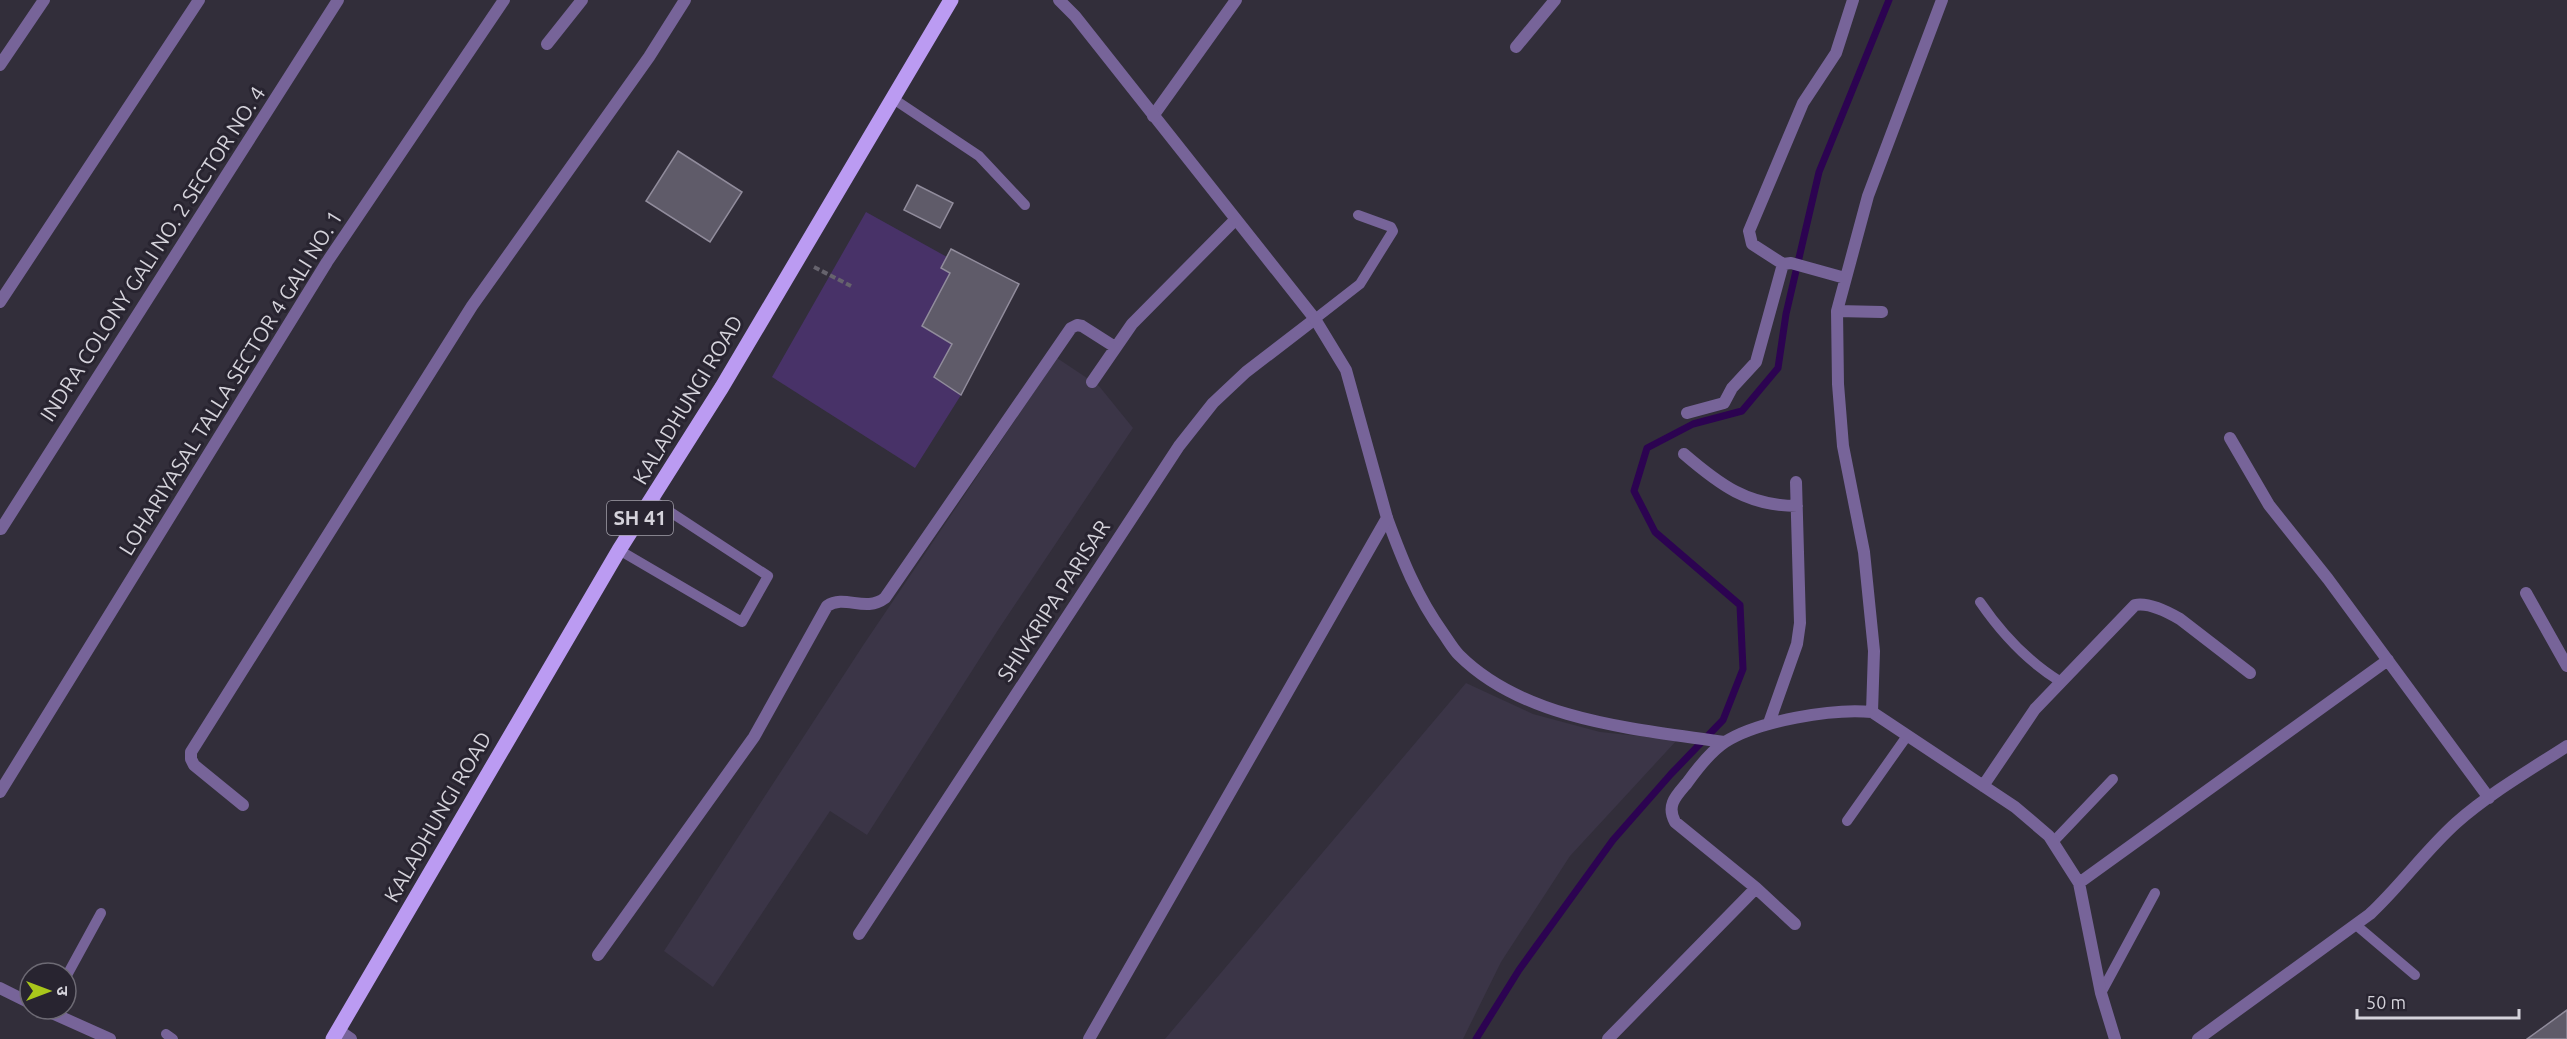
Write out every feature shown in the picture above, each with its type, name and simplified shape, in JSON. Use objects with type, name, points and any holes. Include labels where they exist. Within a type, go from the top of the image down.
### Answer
[{"type":"main road","name":"KALADHUNGI ROAD","points":[[336,1035],[619,550],[652,500],[951,0]]},
{"type":"street","points":[[0,65],[44,0]]},
{"type":"street","points":[[0,302],[199,0]]},
{"type":"street","name":"INDRA COLONY GALI NO. 2 SECTOR NO. 4","points":[[1,529],[338,0]]},
{"type":"street","name":"LOHARIYASAL TALLA SECTOR 4 GALI NO. 1","points":[[0,792],[327,262],[504,0]]},
{"type":"street","points":[[547,44],[582,0]]},
{"type":"street","points":[[243,805],[194,765],[191,752],[472,306],[649,57],[685,0]]},
{"type":"street","points":[[1059,0],[1075,16],[1315,320],[1346,370],[1387,518],[1405,567],[1426,609],[1459,655],[1501,687],[1553,709],[1640,731],[1724,742]]},
{"type":"street","points":[[1153,116],[1236,0]]},
{"type":"street","points":[[1515,47],[1555,0]]},
{"type":"street","points":[[1845,278],[1787,263],[1752,244],[1749,231],[1803,103],[1836,53],[1853,0]]},
{"type":"street","points":[[1872,712],[1874,651],[1864,552],[1843,446],[1838,384],[1837,311],[1868,196],[1942,0]]},
{"type":"street","points":[[1092,382],[1132,324],[1235,220]]},
{"type":"street","points":[[1687,413],[1724,403],[1732,388],[1756,362],[1787,263]]},
{"type":"street","points":[[1837,311],[1882,312]]},
{"type":"street","name":"SHIVKRIPA PARISAR","points":[[859,934],[1179,446],[1213,403],[1238,380],[1315,320]]},
{"type":"street","points":[[598,955],[754,737],[827,606],[840,602],[866,606],[877,604],[885,598],[1071,328],[1077,325],[1082,326],[1115,347]]},
{"type":"street","points":[[2230,438],[2269,505],[2388,660],[2489,798]]},
{"type":"street","points":[[1684,454],[1708,475],[1733,492],[1755,502],[1797,506]]},
{"type":"street","points":[[1769,723],[1797,644],[1800,623],[1796,482]]},
{"type":"street","points":[[1089,1039],[1315,649],[1387,518]]},
{"type":"street","points":[[2526,593],[2567,666]]},
{"type":"street","points":[[1983,786],[2035,709],[2139,603],[2169,612],[2250,673]]},
{"type":"street","points":[[2079,884],[2388,660]]},
{"type":"street","points":[[1795,924],[1756,888],[1675,822],[1670,813],[1671,802],[1701,765],[1724,742],[1769,723],[1858,711],[1872,712],[2015,807],[2053,842],[2079,884],[2101,993],[2115,1039]]},
{"type":"street","points":[[2198,1039],[2356,925],[2392,893],[2424,853],[2458,822],[2489,798],[2567,746]]},
{"type":"street","points":[[1608,1039],[1756,888]]},
{"type":"street","points":[[0,988],[18,997]]},
{"type":"street","points":[[70,1021],[110,1039]]},
{"type":"street","points":[[336,1035],[351,1039]]},
{"type":"lane","points":[[892,98],[979,156],[1025,205]]},
{"type":"lane","points":[[1315,320],[1360,284],[1393,231],[1391,227],[1358,214]]},
{"type":"lane","points":[[619,550],[742,622],[768,576],[652,500]]},
{"type":"lane","points":[[1980,602],[2012,642],[2048,675],[2061,682]]},
{"type":"lane","points":[[1846,821],[1907,736]]},
{"type":"lane","points":[[2053,842],[2113,778]]},
{"type":"lane","points":[[2101,993],[2155,893]]},
{"type":"lane","points":[[75,961],[101,913]]},
{"type":"lane","points":[[2356,925],[2415,975]]},
{"type":"path","points":[[797,258],[851,286]]},
{"type":"shaded area","points":[[866,212],[947,257],[941,268],[950,273],[922,326],[952,344],[934,377],[961,395],[915,468],[772,377]]},
{"type":"shaded area","points":[[1057,358],[1099,386],[1133,428],[998,630],[867,835],[830,811],[713,987],[664,951],[864,644]]},
{"type":"shaded area","points":[[1466,683],[1533,714],[1600,732],[1677,740],[1570,856],[1501,962],[1463,1039],[1165,1039]]},
{"type":"building","points":[[678,151],[742,192],[710,242],[646,201]]},
{"type":"building","points":[[917,185],[953,203],[940,228],[904,210]]},
{"type":"building","points":[[951,249],[1019,284],[961,395],[934,377],[952,344],[922,326],[950,273],[941,268]]},
{"type":"building","points":[[2567,1010],[2567,1039],[2527,1039]]},
{"type":"waterway","points":[[1476,1039],[1519,970],[1613,840],[1671,774],[1723,720],[1743,669],[1740,605],[1655,532],[1634,491],[1647,448],[1693,424],[1742,411],[1778,368],[1786,314],[1819,172],[1889,0]]}]
